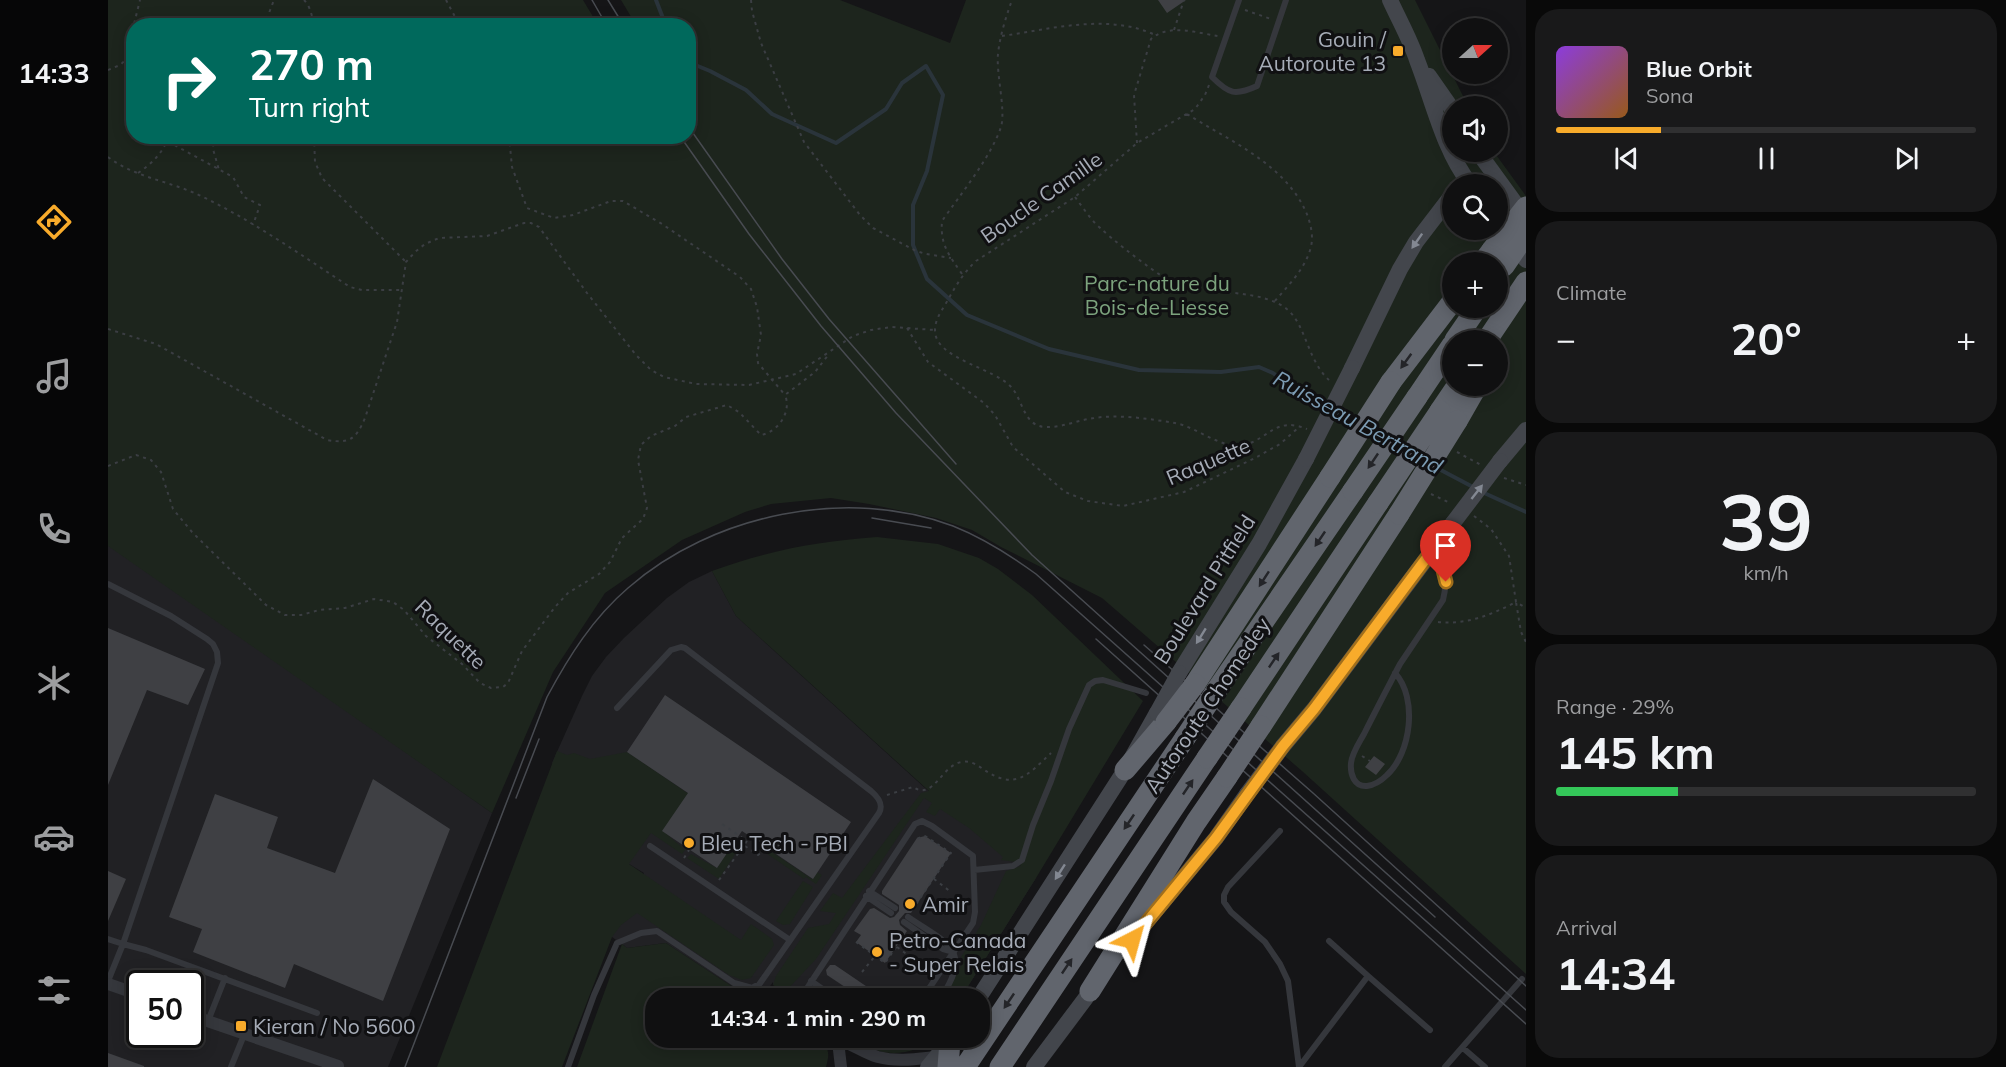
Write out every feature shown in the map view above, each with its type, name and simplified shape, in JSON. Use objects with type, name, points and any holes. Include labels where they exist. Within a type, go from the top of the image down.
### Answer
[{"type":"highway","points":[[1501,252],[1526,207]]},
{"type":"highway","points":[[1507,252],[1526,234]]},
{"type":"highway","points":[[1494,330],[1525,288]]},
{"type":"highway","points":[[1506,330],[1525,288]]},
{"type":"highway","points":[[1125,770],[1194,667],[1329,477],[1391,382],[1442,315]]},
{"type":"highway","name":"Autoroute Chomedey","points":[[968,1062],[1218,688],[1442,360]]},
{"type":"highway","name":"Autoroute Chomedey","points":[[1000,1067],[1378,503],[1449,416],[1454,396]]},
{"type":"highway","points":[[1090,991],[1196,822],[1399,514],[1449,416],[1468,396]]},
{"type":"highway","points":[[937,1064],[946,1048]]},
{"type":"main road","points":[[1390,0],[1417,57],[1436,116],[1462,174]]},
{"type":"main road","points":[[1417,57],[1443,96]]},
{"type":"main road","points":[[1485,162],[1526,218]]},
{"type":"main road","name":"Boulevard Pitfield","points":[[1194,667],[1306,459],[1400,269],[1416,242],[1442,208]]},
{"type":"main road","points":[[1508,236],[1526,260]]},
{"type":"main road","points":[[1034,1067],[1090,991],[1216,838],[1494,467],[1526,430]]},
{"type":"main road","points":[[985,988],[1125,770]]},
{"type":"street","points":[[108,982],[126,989]]},
{"type":"street","points":[[204,1020],[338,1066]]},
{"type":"street","points":[[839,1048],[841,1067]]},
{"type":"street","points":[[857,1048],[873,1056],[892,1060],[937,1064]]},
{"type":"lane","points":[[1239,0],[1212,77],[1225,90],[1240,94],[1257,86],[1286,0]]},
{"type":"lane","points":[[1395,673],[1403,685],[1409,713],[1406,746],[1402,757],[1391,771],[1381,780],[1364,786],[1353,779],[1351,762],[1395,673],[1443,600],[1446,582],[1442,566],[1431,552]]},
{"type":"lane","points":[[108,584],[171,615],[207,639],[217,652],[218,663],[123,945],[108,982]]},
{"type":"lane","points":[[617,708],[671,650],[685,648],[789,726],[878,798],[881,806],[879,813],[757,988]]},
{"type":"lane","points":[[974,870],[1013,866],[1022,860],[1030,833],[1084,692],[1092,683],[1103,680],[1146,693]]},
{"type":"lane","points":[[806,988],[910,830],[920,822],[932,826],[971,854],[974,870],[975,916],[973,923],[929,988]]},
{"type":"lane","points":[[1280,831],[1228,887],[1224,895],[1224,902],[1231,912],[1265,942],[1288,981],[1299,1067]]},
{"type":"lane","points":[[650,846],[790,940]]},
{"type":"lane","points":[[868,894],[893,911]]},
{"type":"lane","points":[[908,917],[943,949],[954,952]]},
{"type":"lane","points":[[568,1067],[614,947],[623,939],[640,933],[657,931],[734,984],[752,988]]},
{"type":"lane","points":[[108,939],[146,950],[317,1013]]},
{"type":"lane","points":[[1329,941],[1430,1030]]},
{"type":"lane","points":[[946,988],[957,961],[954,952]]},
{"type":"lane","points":[[1299,1067],[1368,976]]},
{"type":"lane","points":[[208,1021],[225,978]]},
{"type":"lane","points":[[1445,1067],[1522,979]]},
{"type":"lane","points":[[810,981],[820,988]]},
{"type":"lane","points":[[231,1067],[244,1035]]},
{"type":"lane","points":[[1463,1048],[1485,1067]]},
{"type":"path","points":[[136,18],[140,0]]},
{"type":"path","points":[[267,18],[274,0]]},
{"type":"path","points":[[304,0],[313,18]]},
{"type":"path","points":[[446,0],[456,18]]},
{"type":"path","points":[[751,0],[761,43],[804,142],[860,215],[873,228],[915,250],[951,258]]},
{"type":"path","points":[[1012,0],[998,54],[1003,114],[1001,127],[989,151],[942,221],[940,235],[945,248],[962,274],[938,318],[934,330],[936,339],[944,350],[1012,387],[1029,420],[1037,426],[1047,427],[1096,417],[1124,417],[1178,424],[1230,445],[1244,445],[1280,426],[1300,427],[1310,431]]},
{"type":"path","points":[[1174,30],[1184,0]]},
{"type":"path","points":[[1237,7],[1279,21]]},
{"type":"path","points":[[1002,36],[1102,25],[1128,27],[1155,35]]},
{"type":"path","points":[[1212,77],[1196,109],[1137,143],[1134,95],[1151,39],[1165,31],[1174,30],[1226,38]]},
{"type":"path","points":[[108,70],[126,60]]},
{"type":"path","points":[[1187,114],[1267,164],[1289,184],[1305,210],[1311,226],[1310,253],[1274,302]]},
{"type":"path","name":"Boucle Camille","points":[[962,274],[994,248],[1075,197],[1137,143]]},
{"type":"path","points":[[137,174],[151,164],[166,144]]},
{"type":"path","points":[[173,144],[233,177],[244,197],[260,205],[253,225]]},
{"type":"path","points":[[213,144],[219,170]]},
{"type":"path","points":[[314,144],[315,162],[322,178],[406,262]]},
{"type":"path","points":[[510,144],[512,167],[527,208],[535,213],[554,218],[573,215],[611,201],[623,201],[662,224],[740,277],[751,289],[757,307],[761,335],[757,354],[758,363],[785,395],[815,372],[831,352]]},
{"type":"path","points":[[108,157],[122,168],[200,195],[253,225],[350,287],[370,290],[403,290]]},
{"type":"path","points":[[1075,197],[1095,223],[1167,281],[1182,287],[1274,302],[1288,310],[1312,358],[1327,379],[1335,385]]},
{"type":"path","points":[[108,329],[156,344],[327,440],[341,442],[349,440],[359,431],[365,418],[397,322],[406,262],[425,244],[439,238],[487,236],[531,223],[539,227],[636,356],[651,370],[664,377],[696,384],[749,385],[796,374],[853,336],[871,330],[891,327],[934,330]]},
{"type":"path","name":"Raquette","points":[[907,328],[928,362],[984,403],[995,415],[1013,447],[1065,492],[1088,501],[1123,506],[1184,492],[1280,444],[1300,427]]},
{"type":"path","name":"Raquette","points":[[108,466],[136,455],[151,460],[160,472],[173,509],[192,532],[266,605],[285,615],[301,615],[319,610],[345,608],[374,599],[393,602],[404,610],[426,636],[462,664],[480,682],[491,688],[503,687],[522,651],[555,607],[568,593],[599,574],[610,562],[622,538],[643,519],[647,508],[638,460],[641,445],[651,436],[675,426],[686,417],[727,405],[739,412],[760,435],[770,433],[784,418],[788,408],[785,395]]},
{"type":"path","points":[[1455,452],[1494,467],[1526,485]]},
{"type":"path","points":[[1430,493],[1449,503]]},
{"type":"path","points":[[1469,513],[1491,530],[1509,556],[1521,632],[1526,642]]},
{"type":"path","points":[[1516,602],[1526,608]]},
{"type":"path","points":[[1430,622],[1454,624],[1491,615],[1516,602]]},
{"type":"path","points":[[878,798],[913,787],[921,791],[926,790],[936,783],[950,766],[962,762],[973,763],[997,778],[1015,780],[1031,771],[1065,741]]},
{"type":"path","points":[[710,875],[719,881],[747,841],[722,824]]},
{"type":"path","points":[[908,917],[951,853],[925,836],[917,838],[911,847]]},
{"type":"path","points":[[744,845],[758,855],[767,848]]},
{"type":"path","points":[[684,857],[689,850]]},
{"type":"path","points":[[934,879],[951,892]]},
{"type":"path","points":[[856,942],[885,963],[907,930]]},
{"type":"path","points":[[896,947],[912,958]]},
{"type":"path","points":[[862,972],[875,956]]},
{"type":"shaded area","points":[[108,543],[492,813],[388,1067],[108,1067]]},
{"type":"shaded area","points":[[712,571],[736,616],[925,788],[1036,878],[967,988],[778,988],[773,985],[773,982],[769,988],[734,988],[666,943],[627,948],[604,931],[644,873],[629,864],[552,763],[592,676],[606,657],[667,598],[689,582]]},
{"type":"green space","name":"Parc-nature du Bois-de-Liesse","points":[[108,0],[583,0],[594,18],[126,18],[126,144],[696,144],[696,18],[632,18],[621,0],[840,0],[950,43],[966,0],[1415,0],[1442,54],[1442,84],[1457,84],[1463,96],[1442,96],[1442,162],[1501,162],[1526,196],[1526,974],[1302,771],[1102,598],[972,530],[936,518],[831,498],[771,504],[745,512],[682,540],[605,593],[553,672],[492,813],[108,546]]},
{"type":"green space","points":[[877,537],[938,544],[979,558],[998,569],[1032,595],[1143,701],[967,988],[950,988],[964,960],[961,957],[981,925],[1006,871],[1021,866],[1016,862],[1001,860],[1003,857],[969,828],[940,809],[935,816],[926,812],[932,803],[924,798],[816,959],[789,988],[778,988],[773,985],[776,976],[808,928],[829,924],[836,913],[820,911],[833,893],[842,898],[921,793],[929,791],[736,616],[712,571],[752,558],[834,541]]},
{"type":"green space","points":[[557,751],[567,755],[574,753],[590,759],[627,752],[705,805],[663,831],[685,850],[682,854],[651,833],[629,864],[741,940],[751,924],[772,939],[774,945],[751,978],[742,980],[729,975],[637,913],[621,925],[612,937],[562,1067],[437,1067]]},
{"type":"green space","points":[[720,827],[739,839],[741,845],[719,879],[687,858],[691,854],[717,868],[733,843]]},
{"type":"green space","points":[[769,850],[812,879],[817,872],[822,875],[816,884],[806,877],[804,879],[766,853]]},
{"type":"green space","points":[[803,881],[813,887],[790,924],[783,925],[776,921]]},
{"type":"green space","points":[[666,943],[734,988],[645,988],[645,1048],[826,1048],[828,1056],[826,1067],[577,1067],[622,944],[627,948]]},
{"type":"green space","points":[[872,1048],[919,1048],[896,1053]]},
{"type":"building","points":[[1158,0],[1186,0],[1167,13]]},
{"type":"building","points":[[108,628],[205,669],[188,705],[147,690],[108,785]]},
{"type":"building","points":[[665,695],[851,822],[813,879],[742,831],[717,868],[662,831],[688,793],[627,752]]},
{"type":"building","points":[[1374,756],[1385,764],[1376,775],[1365,767]]},
{"type":"building","points":[[373,779],[450,829],[383,1001],[294,964],[285,988],[193,952],[202,929],[169,917],[215,794],[278,817],[267,848],[335,873]]},
{"type":"building","points":[[925,836],[951,853],[911,913],[905,913],[899,920],[900,925],[907,931],[885,963],[856,942],[861,935],[854,931],[870,909],[874,908],[890,918],[899,911],[899,905],[882,894],[882,891],[917,838]]},
{"type":"building","points":[[108,871],[126,879],[108,921]]},
{"type":"building","points":[[830,965],[835,965],[869,988],[846,988],[827,975],[826,970]]},
{"type":"building","points":[[108,1053],[144,1066],[144,1067],[108,1067]]},
{"type":"waterway","name":"Ruisseau Bertrand","points":[[656,0],[663,18]]},
{"type":"waterway","name":"Ruisseau Bertrand","points":[[696,65],[746,90],[772,114],[836,143],[886,109],[902,83],[926,66],[943,95],[927,171],[913,205],[913,245],[927,279],[967,315],[1049,349],[1139,370],[1221,372],[1259,367],[1273,373],[1304,397],[1327,409]]},
{"type":"waterway","name":"Ruisseau Bertrand","points":[[1334,413],[1357,425]]},
{"type":"waterway","name":"Ruisseau Bertrand","points":[[1437,468],[1473,487]]},
{"type":"waterway","name":"Ruisseau Bertrand","points":[[1482,492],[1526,512]]},
{"type":"tram line","points":[[592,0],[602,18]]},
{"type":"tram line","points":[[608,0],[619,18]]},
{"type":"tram line","points":[[696,137],[782,259],[829,319],[956,464]]},
{"type":"tram line","points":[[686,144],[749,234],[821,326],[896,413],[1032,555],[1435,917]]},
{"type":"tram line","points":[[405,1067],[547,697],[573,652],[593,625],[628,588],[662,562],[699,541],[740,525],[783,514],[826,509],[870,508],[912,514],[953,526],[986,541],[1036,574],[1526,1010]]},
{"type":"tram line","points":[[872,518],[931,528]]},
{"type":"tram line","points":[[1096,639],[1526,1024]]},
{"type":"tram line","points":[[1144,645],[1313,793],[1526,986]]},
{"type":"tram line","points":[[516,798],[539,739]]},
{"type":"place","name":"Gouin / Autoroute 13","points":[[1398,51]]},
{"type":"place","name":"Bleu Tech - PBI","points":[[689,843]]},
{"type":"place","name":"Amir","points":[[910,904]]},
{"type":"place","name":"Petro-Canada - Super Relais","points":[[877,952]]},
{"type":"place","name":"Kieran / No 5600","points":[[241,1026]]},
{"type":"route","points":[[1132,940],[1216,838],[1431,552],[1442,566],[1446,582]]}]
